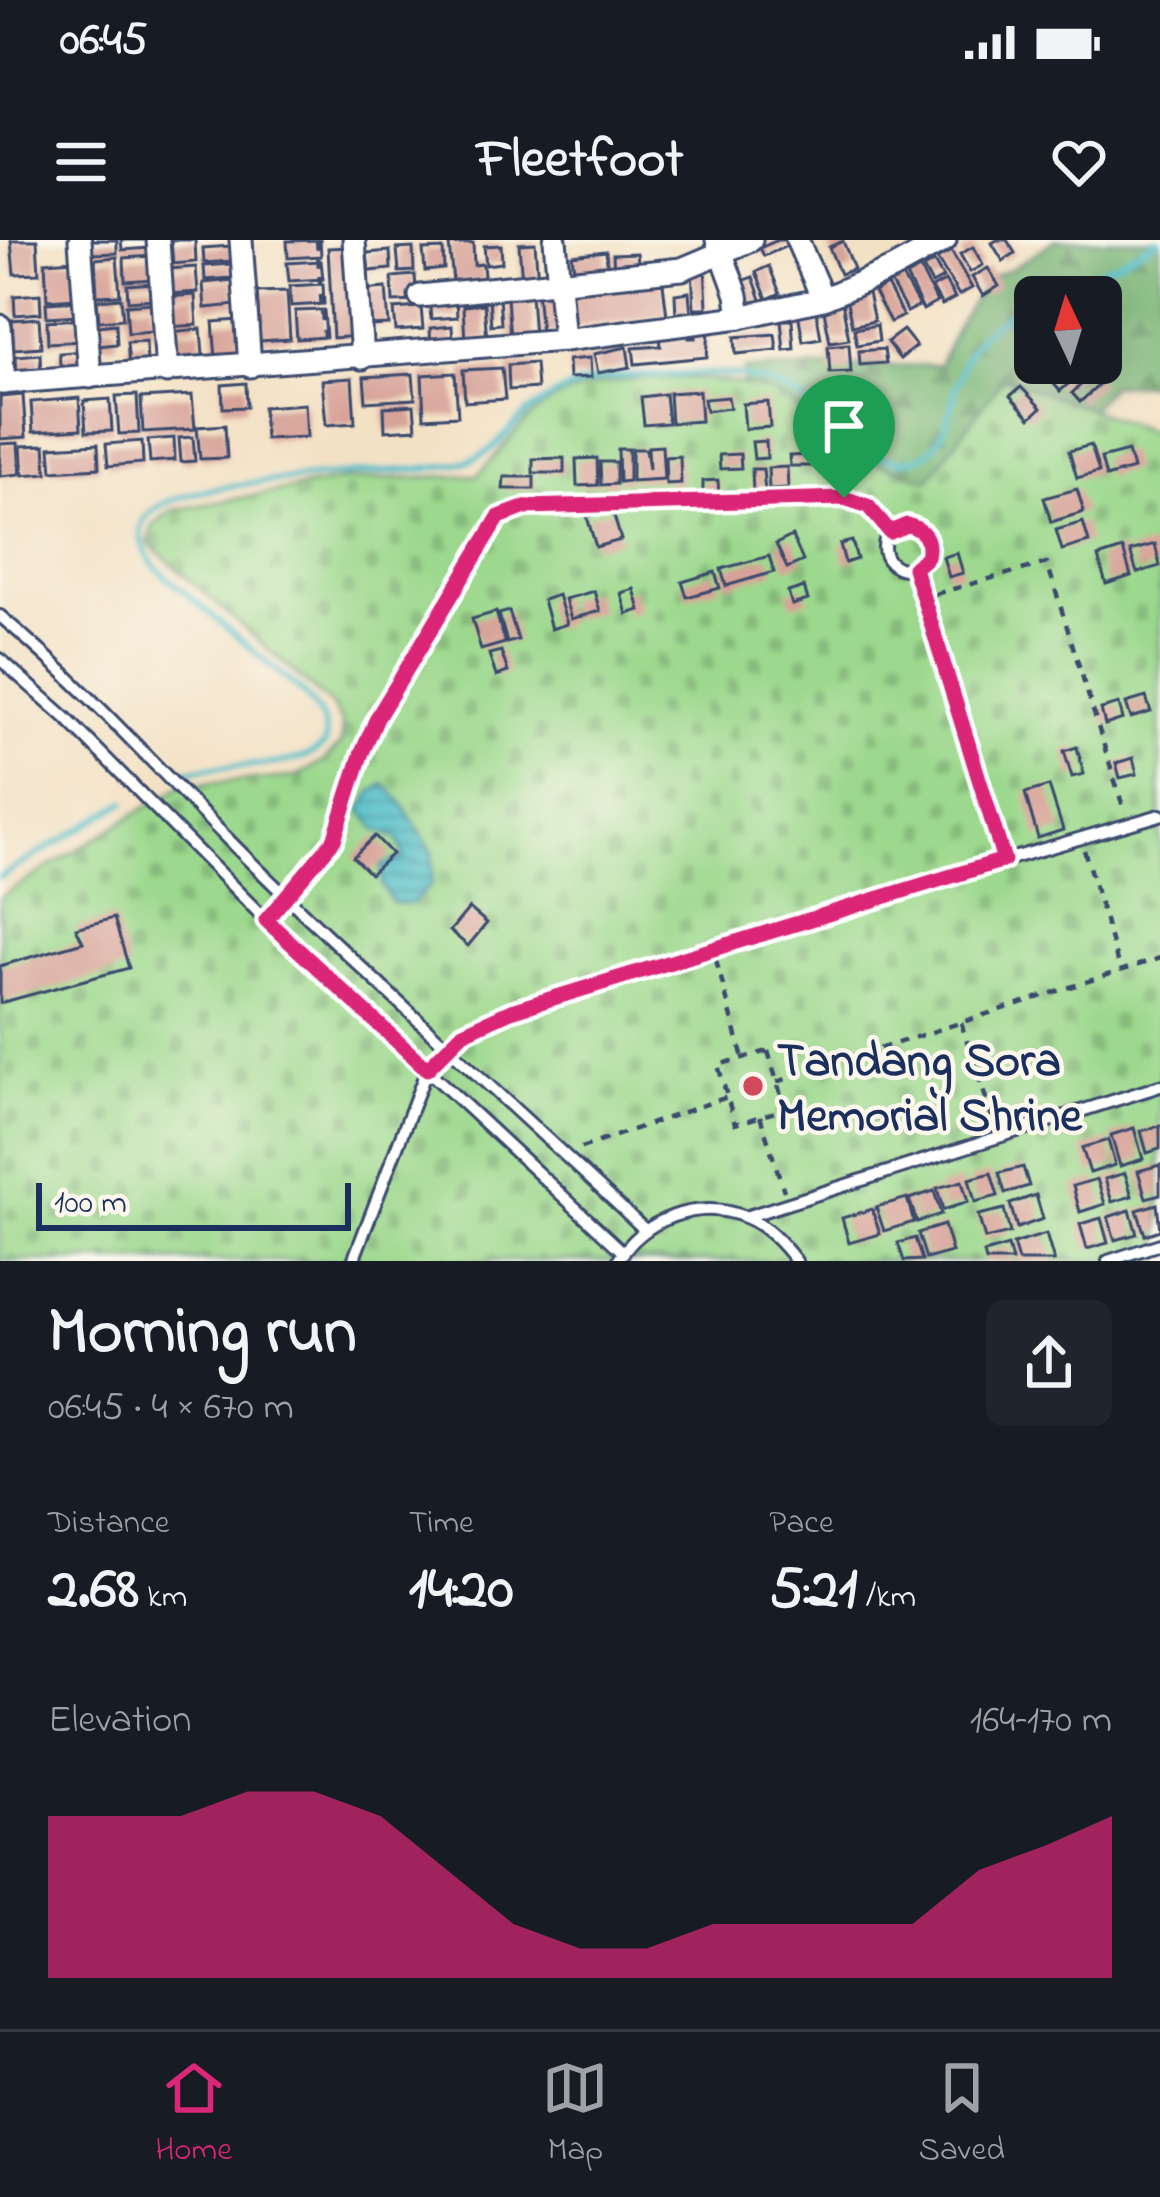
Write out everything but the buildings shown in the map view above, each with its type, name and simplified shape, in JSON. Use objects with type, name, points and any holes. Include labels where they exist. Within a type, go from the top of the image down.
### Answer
[{"type":"street","points":[[80,240],[90,377]]},
{"type":"street","points":[[158,240],[167,372]]},
{"type":"street","points":[[241,240],[250,366]]},
{"type":"street","points":[[354,240],[362,358]]},
{"type":"street","points":[[555,240],[565,340]]},
{"type":"street","points":[[420,296],[682,269],[720,247],[751,240]]},
{"type":"street","points":[[796,240],[823,299]]},
{"type":"street","points":[[0,326],[2,383],[565,340],[740,317],[823,299],[943,240]]},
{"type":"street","points":[[720,247],[740,317]]},
{"type":"lane","points":[[266,920],[334,840],[377,718],[493,523],[506,512],[526,507],[853,498],[868,506],[890,532]]},
{"type":"lane","points":[[907,525],[923,532],[929,548],[922,564],[914,568],[905,570],[890,563],[884,547],[890,532],[907,525]]},
{"type":"lane","points":[[914,568],[1004,860]]},
{"type":"lane","points":[[0,616],[90,696],[287,897],[445,1048],[645,1230]]},
{"type":"lane","points":[[0,659],[620,1257],[645,1230],[694,1210],[745,1217],[775,1235],[796,1261]]},
{"type":"lane","points":[[353,1261],[427,1069],[445,1048],[484,1021],[713,946],[1160,815]]},
{"type":"lane","points":[[745,1217],[1160,1086]]},
{"type":"lane","points":[[1108,1261],[1160,1244]]},
{"type":"path","points":[[317,240],[325,342]]},
{"type":"path","points":[[923,597],[1047,562],[1128,824]]},
{"type":"path","points":[[1081,838],[1120,971]]},
{"type":"path","points":[[713,946],[743,1058]]},
{"type":"path","points":[[777,1082],[1160,958]]},
{"type":"path","points":[[961,1023],[999,1137]]},
{"type":"path","points":[[768,1051],[785,1109],[735,1124],[718,1065],[743,1058],[768,1051]]},
{"type":"path","points":[[565,1154],[727,1096]]},
{"type":"path","points":[[760,1116],[788,1203]]},
{"type":"green space","points":[[1055,240],[1160,240],[1160,383],[1111,385],[1091,409],[1118,433],[962,508],[839,445],[780,397],[744,386],[745,369],[939,365],[961,319],[989,278]]},
{"type":"green space","points":[[1003,378],[1160,434],[1160,1261],[0,1261],[0,897],[183,785],[295,777],[323,762],[341,744],[342,723],[331,705],[148,543],[153,525],[173,510],[342,480],[478,475],[546,405],[580,389],[639,379],[704,379],[762,390],[792,405],[842,446],[928,480]]},
{"type":"water","points":[[384,784],[400,800],[433,853],[432,884],[411,904],[393,903],[382,886],[381,866],[404,857],[397,838],[377,830],[361,810],[372,792]]},
{"type":"waterway","points":[[1087,276],[1158,240]]},
{"type":"waterway","points":[[177,773],[296,760],[325,744],[325,729],[302,692],[152,563],[143,544],[142,525],[165,503],[244,484],[465,462],[484,454],[529,412],[563,391],[634,376],[716,374],[761,381],[804,401],[867,449],[900,461],[916,459],[928,452],[944,429],[972,346],[1014,310]]},
{"type":"waterway","points":[[0,877],[125,802]]},
{"type":"place","name":"Tandang Sora Memorial Shrine","points":[[753,1086]]},
{"type":"route","points":[[844,498],[868,506],[890,532],[907,525],[928,539],[927,557],[914,568],[1004,860],[511,1011],[463,1033],[427,1069],[266,920],[334,840],[377,718],[499,517],[526,507],[844,498]]}]
